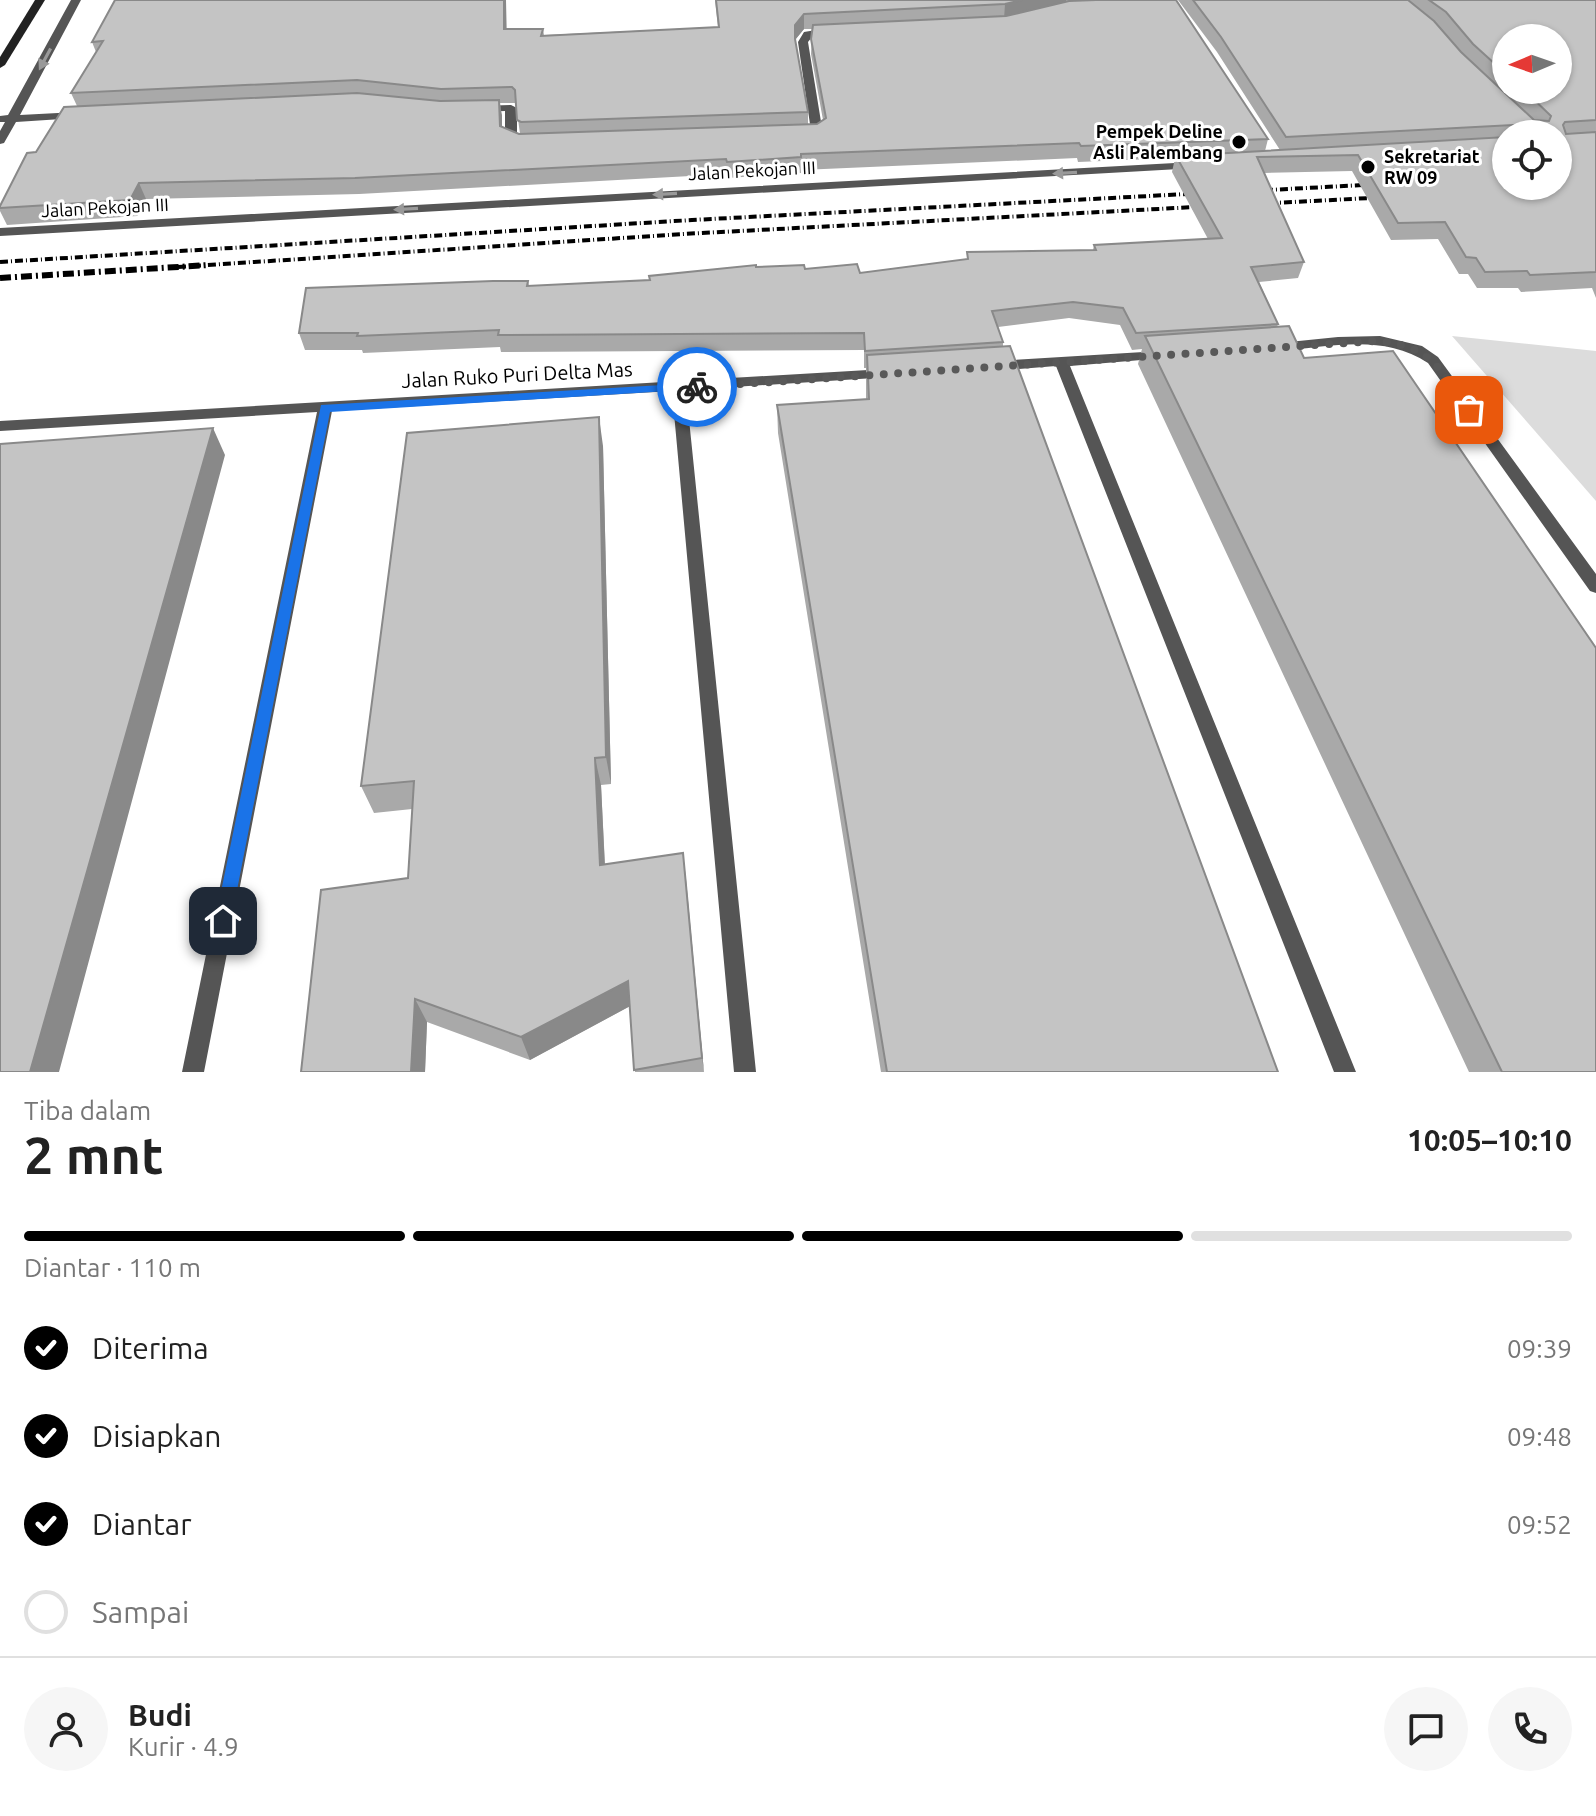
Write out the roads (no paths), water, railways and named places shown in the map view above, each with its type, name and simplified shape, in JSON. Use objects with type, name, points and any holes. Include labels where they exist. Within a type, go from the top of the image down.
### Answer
[{"type":"main road","points":[[0,65],[40,0]]},
{"type":"street","points":[[0,141],[6,119],[76,0]]},
{"type":"street","points":[[786,135],[817,134],[803,42],[808,34],[841,30]]},
{"type":"street","points":[[467,110],[511,108],[511,140],[538,144]]},
{"type":"street","points":[[6,119],[92,114]]},
{"type":"street","name":"Jalan Pekojan III","points":[[0,232],[1199,165]]},
{"type":"street","points":[[1265,348],[1375,341],[1412,346],[1424,352],[1433,360],[1596,587]]},
{"type":"street","points":[[981,367],[1171,354]]},
{"type":"street","points":[[1061,361],[1345,1072]]},
{"type":"street","name":"Jalan Ruko Puri Delta Mas","points":[[0,426],[679,388],[902,372]]},
{"type":"street","points":[[679,388],[745,1072]]},
{"type":"street","points":[[193,1072],[325,408]]},
{"type":"railway","points":[[1250,191],[1382,184]]},
{"type":"railway","points":[[0,262],[692,220],[1206,193]]},
{"type":"railway","points":[[1254,204],[1390,197]]},
{"type":"railway","points":[[201,266],[683,234],[1214,206]]},
{"type":"railway","points":[[201,266],[209,265]]},
{"type":"railway","points":[[0,278],[201,266]]},
{"type":"railway","points":[[178,267],[201,266]]},
{"type":"place","name":"Pempek Deline Asli Palembang","points":[[1239,142]]},
{"type":"place","name":"Sekretariat RW 09","points":[[1368,167]]}]
